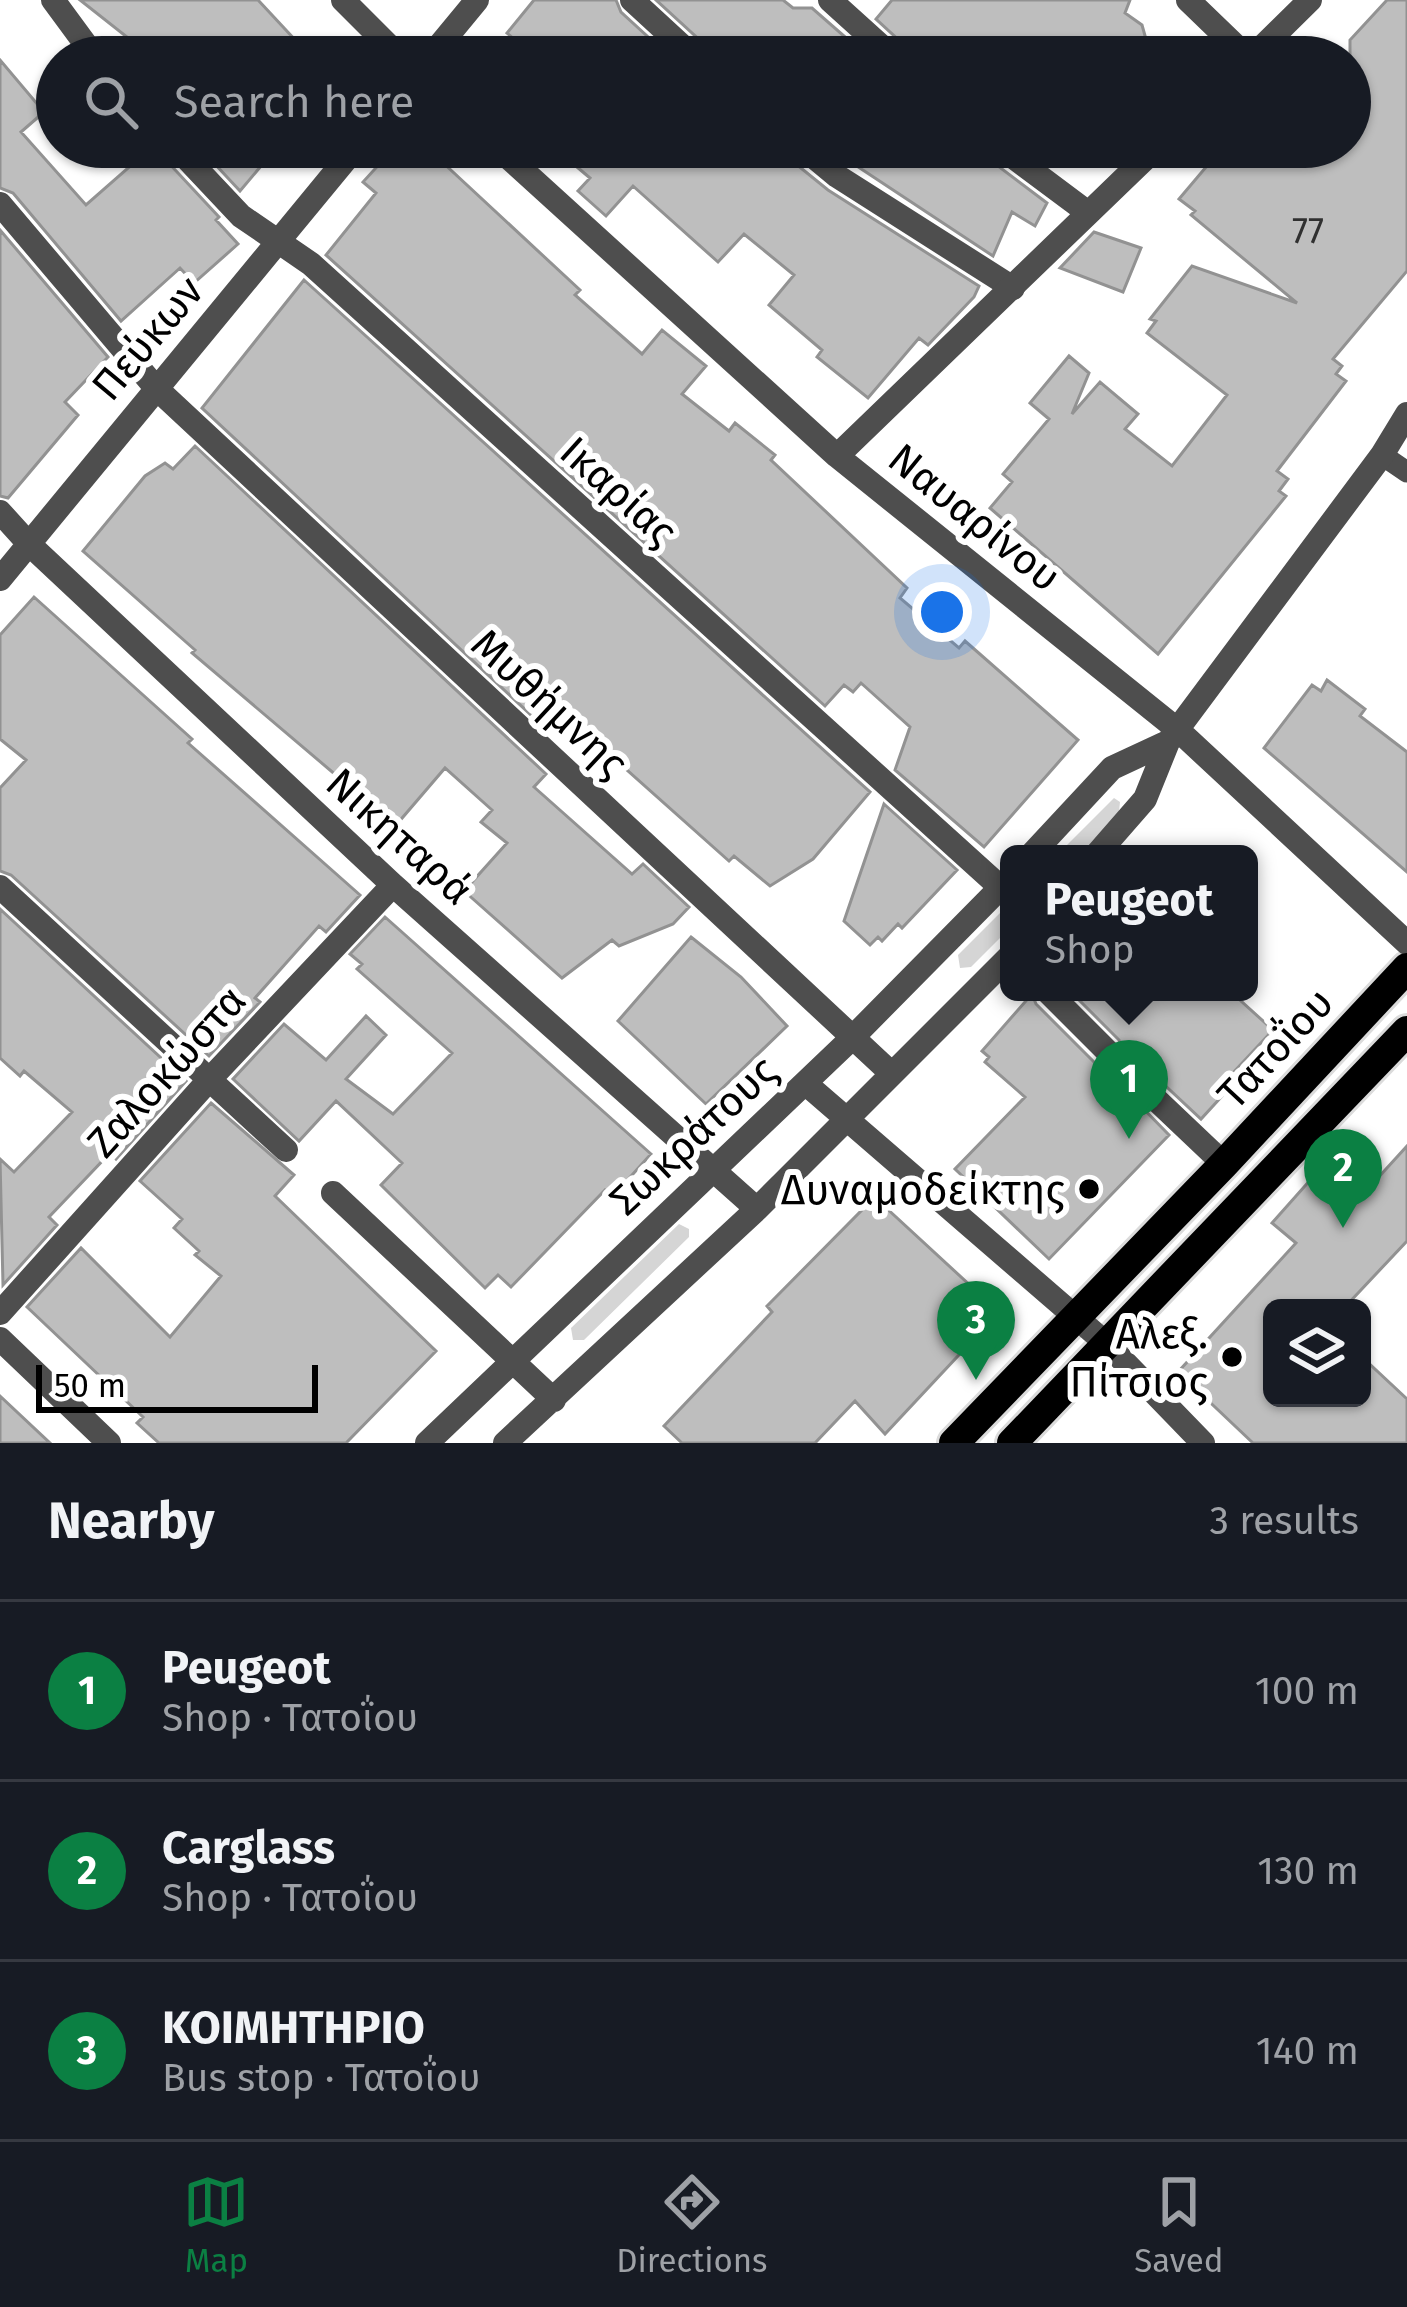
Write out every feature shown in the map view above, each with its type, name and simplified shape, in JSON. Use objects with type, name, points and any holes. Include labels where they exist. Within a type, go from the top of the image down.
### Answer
[{"type":"main road","name":"Τατοΐου","points":[[954,1443],[1407,968]]},
{"type":"main road","name":"Τατοΐου","points":[[1012,1443],[1407,1031]]},
{"type":"street","points":[[53,0],[80,36]]},
{"type":"street","points":[[343,0],[379,36]]},
{"type":"street","points":[[447,36],[477,0]]},
{"type":"street","points":[[632,0],[671,36]]},
{"type":"street","points":[[830,0],[870,36]]},
{"type":"street","points":[[1188,0],[1227,36]]},
{"type":"street","points":[[1272,36],[1310,0]]},
{"type":"street","name":"Ικαρίας","points":[[196,168],[241,216],[311,263],[1000,882]]},
{"type":"street","name":"Πεύκων","points":[[0,579],[339,168]]},
{"type":"street","name":"Ναυαρίνου","points":[[520,168],[837,456],[1173,736],[1407,944]]},
{"type":"street","points":[[827,168],[1013,288]]},
{"type":"street","points":[[1028,168],[1087,212]]},
{"type":"street","points":[[837,456],[1134,168]]},
{"type":"street","name":"Μυθήμνης","points":[[0,204],[156,388],[892,1073]]},
{"type":"street","points":[[1105,845],[1145,799],[1173,736],[1407,414]]},
{"type":"street","name":"Νικηταρά","points":[[0,512],[393,885],[757,1209]]},
{"type":"street","points":[[1040,845],[1112,768],[1173,736]]},
{"type":"street","name":"Ζαλοκώστα","points":[[0,1313],[209,1079],[393,885]]},
{"type":"street","points":[[0,887],[286,1150]]},
{"type":"street","name":"Σωκράτους","points":[[427,1443],[1000,893]]},
{"type":"street","points":[[505,1443],[757,1209],[1000,966]]},
{"type":"street","points":[[1057,1001],[1107,1051]]},
{"type":"street","points":[[805,1083],[1108,1345],[1203,1443]]},
{"type":"street","points":[[1146,1090],[1224,1164]]},
{"type":"street","points":[[333,1193],[554,1400]]},
{"type":"street","points":[[0,1339],[109,1443]]},
{"type":"lane","points":[[1382,454],[1407,472]]},
{"type":"shaded area","points":[[1114,798],[1120,802],[1119,812],[1089,845],[1067,845]]},
{"type":"shaded area","points":[[1000,913],[1000,938],[971,967],[960,968],[958,955]]},
{"type":"shaded area","points":[[679,1224],[689,1229],[689,1237],[584,1340],[573,1340],[571,1328]]},
{"type":"building","points":[[80,0],[258,0],[291,36],[126,36]]},
{"type":"building","points":[[534,0],[616,0],[621,12],[647,36],[510,36],[507,33]]},
{"type":"building","points":[[656,0],[783,0],[793,8],[812,8],[844,36],[695,36]]},
{"type":"building","points":[[892,0],[1130,0],[1125,13],[1142,25],[1145,36],[894,36],[876,19]]},
{"type":"building","points":[[1387,0],[1407,0],[1407,271],[1333,359],[1342,366],[1336,374],[1346,381],[1277,471],[1288,479],[1279,491],[1286,496],[1158,654],[990,508],[1012,482],[1003,474],[1049,419],[1030,403],[1069,356],[1089,373],[1072,414],[1100,382],[1138,414],[1125,429],[1172,466],[1227,395],[1147,333],[1156,321],[1150,319],[1192,266],[1297,303],[1191,215],[1195,211],[1179,199],[1205,168],[1371,168],[1371,36],[1354,36]]},
{"type":"building","points":[[0,60],[36,103],[36,119],[21,132],[36,149],[36,168],[53,168],[86,205],[128,168],[173,168],[238,244],[194,283],[180,268],[121,321],[13,193],[0,188]]},
{"type":"building","points":[[219,168],[259,168],[240,191]]},
{"type":"building","points":[[376,168],[449,168],[580,290],[575,295],[642,354],[662,330],[706,366],[682,394],[729,431],[735,423],[775,455],[771,460],[907,588],[900,598],[959,648],[965,641],[1078,740],[984,847],[895,770],[910,727],[861,683],[853,692],[844,685],[825,706],[326,255],[376,193],[363,182]]},
{"type":"building","points":[[578,168],[801,168],[979,286],[928,345],[919,338],[868,398],[817,357],[822,350],[769,305],[794,275],[744,234],[718,262],[633,186],[606,216],[578,191],[590,178]]},
{"type":"building","points":[[860,168],[1001,168],[1047,203],[1035,226],[1012,212],[993,256]]},
{"type":"building","points":[[0,230],[108,357],[65,402],[78,415],[8,498],[0,496]]},
{"type":"building","points":[[1094,232],[1141,248],[1123,292],[1060,268]]},
{"type":"building","points":[[304,280],[870,792],[813,859],[770,886],[734,856],[729,861],[563,713],[547,730],[202,408]]},
{"type":"building","points":[[195,446],[546,774],[534,787],[632,874],[643,864],[689,907],[673,924],[619,946],[612,940],[562,978],[464,891],[507,843],[481,822],[492,810],[445,768],[385,838],[327,787],[337,776],[192,653],[195,650],[83,551],[145,476],[165,463],[173,469]]},
{"type":"building","points":[[34,597],[192,739],[188,743],[360,895],[326,932],[319,926],[255,998],[260,1002],[209,1056],[11,875],[0,871],[0,788],[26,760],[0,739],[0,635]]},
{"type":"building","points":[[1327,680],[1365,709],[1360,716],[1407,752],[1407,872],[1264,748],[1312,685],[1321,691]]},
{"type":"building","points":[[884,804],[957,870],[902,928],[898,924],[882,941],[878,937],[870,945],[844,921]]},
{"type":"building","points":[[0,909],[186,1081],[116,1159],[110,1153],[49,1217],[57,1225],[3,1285],[0,1159],[14,1172],[72,1112],[24,1071],[20,1076],[0,1058]]},
{"type":"building","points":[[385,917],[651,1154],[623,1185],[619,1182],[609,1193],[605,1190],[511,1287],[498,1275],[485,1288],[381,1185],[402,1163],[336,1101],[299,1141],[233,1079],[284,1024],[326,1060],[366,1016],[386,1035],[346,1079],[393,1114],[452,1053],[357,969],[362,964],[350,954]]},
{"type":"building","points":[[691,937],[741,977],[787,1026],[706,1104],[618,1021]]},
{"type":"building","points":[[1026,1001],[1035,1001],[1095,1063],[1110,1067],[1119,1062],[1123,1054],[1119,1040],[1080,1001],[1241,1001],[1273,1030],[1229,1077],[1235,1082],[1201,1119],[1156,1077],[1135,1078],[1131,1096],[1169,1135],[1049,1259],[955,1169],[1025,1097],[985,1062],[989,1057],[982,1051]]},
{"type":"building","points":[[211,1103],[294,1175],[275,1196],[436,1351],[346,1443],[159,1443],[137,1423],[143,1417],[27,1307],[81,1248],[170,1337],[221,1276],[195,1255],[199,1251],[174,1228],[182,1219],[140,1181]]},
{"type":"building","points":[[1407,1146],[1407,1241],[1352,1299],[1263,1299],[1263,1407],[1371,1407],[1371,1365],[1407,1399],[1407,1443],[1253,1443],[1178,1372],[1296,1243],[1272,1223],[1328,1160],[1366,1191]]},
{"type":"building","points":[[869,1203],[877,1211],[883,1205],[999,1312],[885,1434],[855,1401],[815,1443],[682,1443],[664,1426],[772,1312],[767,1306]]},
{"type":"building","points":[[0,1396],[50,1443],[0,1443]]},
{"type":"place","name":"Peugeot","points":[[1129,1139]]},
{"type":"place","name":"Δυναμοδείκτης","points":[[1089,1189]]},
{"type":"place","name":"Carglass","points":[[1343,1228]]},
{"type":"place","name":"Αλεξ. Πίτσιος","points":[[1232,1357]]},
{"type":"place","name":"ΚΟΙΜΗΤΗΡΙΟ","points":[[976,1380]]}]
